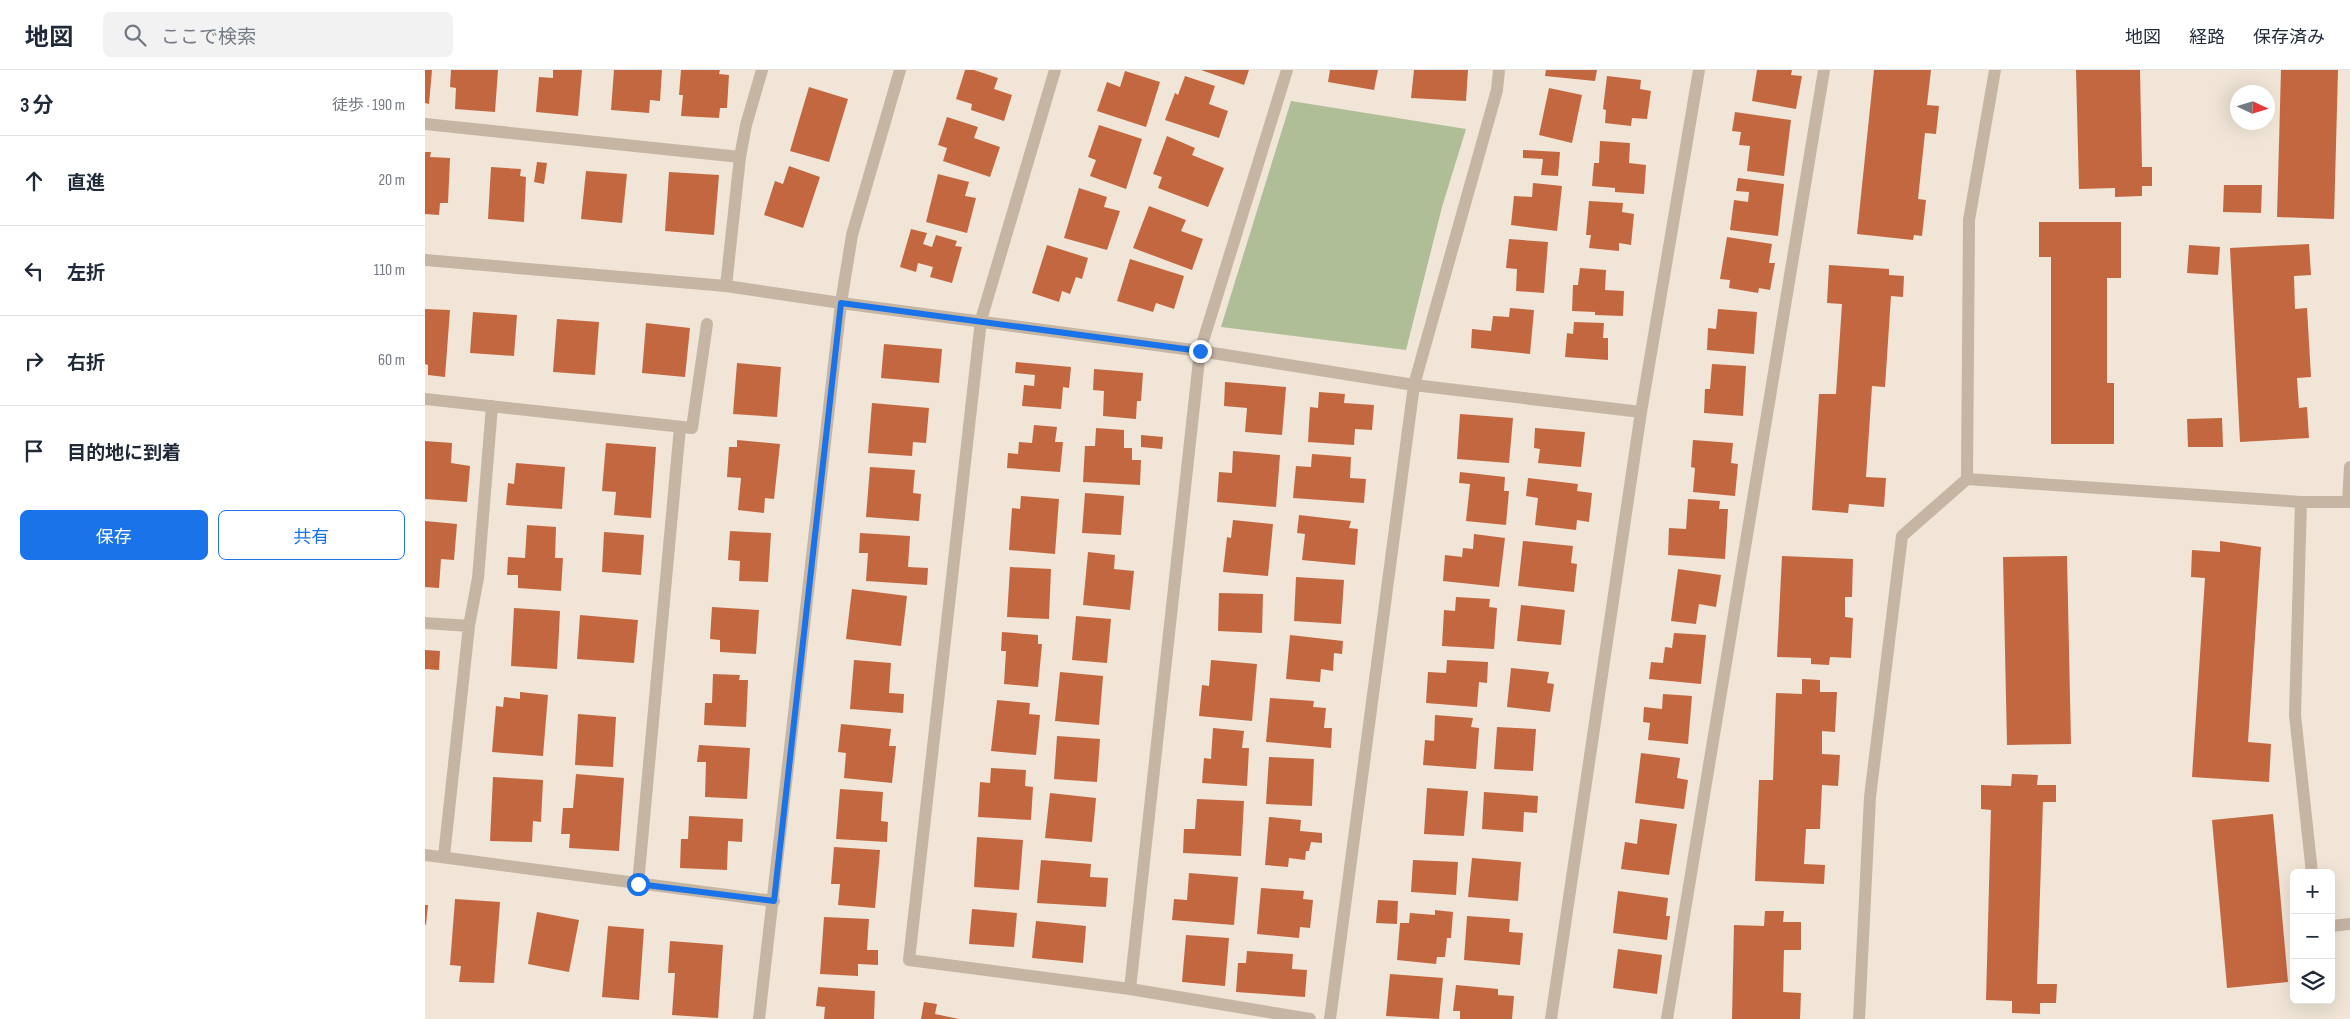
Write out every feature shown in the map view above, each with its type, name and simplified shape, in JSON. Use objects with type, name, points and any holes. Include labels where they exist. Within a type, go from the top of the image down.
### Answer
[{"type":"street","points":[[726,286],[740,156],[746,125],[762,70]]},
{"type":"street","points":[[759,1019],[841,303],[852,235],[900,70]]},
{"type":"street","points":[[1055,70],[981,320],[909,960],[1130,989],[1311,1019]]},
{"type":"street","points":[[1130,989],[1200,351],[1287,70]]},
{"type":"street","points":[[1330,1019],[1414,385],[1497,90],[1499,70]]},
{"type":"street","points":[[1551,1019],[1641,412],[1699,70]]},
{"type":"street","points":[[1667,1019],[1825,70]]},
{"type":"street","points":[[1967,479],[1969,220],[1995,70]]},
{"type":"street","points":[[425,124],[740,156]]},
{"type":"street","points":[[425,260],[726,286],[1200,351],[1414,385],[1641,412]]},
{"type":"street","points":[[425,399],[692,428],[707,324]]},
{"type":"street","points":[[444,856],[469,626],[478,578],[491,406]]},
{"type":"street","points":[[638,884],[680,427]]},
{"type":"street","points":[[1859,1019],[1870,797],[1902,536],[1967,479],[2301,502],[2349,501],[2350,467]]},
{"type":"street","points":[[2301,502],[2295,715],[2312,869]]},
{"type":"street","points":[[425,623],[469,626]]},
{"type":"street","points":[[425,855],[774,901]]},
{"type":"street","points":[[2335,926],[2350,924]]},
{"type":"green space","points":[[1291,101],[1466,129],[1442,207],[1406,350],[1221,327]]},
{"type":"building","points":[[425,70],[432,70],[429,104],[425,103]]},
{"type":"building","points":[[451,70],[498,70],[495,112],[455,109],[456,88],[450,87]]},
{"type":"building","points":[[553,70],[582,70],[578,116],[536,112],[539,77],[553,78]]},
{"type":"building","points":[[614,70],[662,70],[660,101],[650,100],[649,113],[611,110]]},
{"type":"building","points":[[681,70],[720,70],[719,74],[729,75],[727,108],[720,108],[719,118],[681,116],[683,95],[679,95]]},
{"type":"building","points":[[965,70],[974,70],[998,78],[994,89],[1012,95],[1004,121],[971,110],[972,104],[956,99]]},
{"type":"building","points":[[1201,70],[1249,70],[1244,85]]},
{"type":"building","points":[[1330,70],[1378,70],[1374,90],[1328,82]]},
{"type":"building","points":[[1414,70],[1468,70],[1466,101],[1411,98]]},
{"type":"building","points":[[1546,70],[1597,70],[1595,81],[1545,76]]},
{"type":"building","points":[[1757,70],[1792,70],[1791,75],[1802,76],[1796,109],[1752,101]]},
{"type":"building","points":[[1874,70],[1931,70],[1927,105],[1939,106],[1936,134],[1925,133],[1918,199],[1926,200],[1922,236],[1914,235],[1913,240],[1857,234]]},
{"type":"building","points":[[2076,70],[2140,70],[2142,167],[2152,167],[2152,186],[2142,186],[2142,196],[2115,197],[2115,188],[2079,189]]},
{"type":"building","points":[[2281,70],[2338,70],[2334,219],[2277,217]]},
{"type":"building","points":[[1125,71],[1160,82],[1146,127],[1097,111],[1107,82],[1120,87]]},
{"type":"building","points":[[1185,76],[1215,86],[1209,104],[1228,111],[1219,138],[1165,120],[1175,93],[1178,95]]},
{"type":"building","points":[[1607,76],[1641,80],[1640,89],[1651,91],[1647,119],[1632,118],[1631,126],[1605,123],[1606,110],[1603,109]]},
{"type":"building","points":[[809,87],[848,99],[829,162],[790,151]]},
{"type":"building","points":[[1549,88],[1582,95],[1572,143],[1539,135]]},
{"type":"building","points":[[1735,112],[1791,120],[1784,176],[1747,171],[1750,146],[1739,145],[1741,132],[1732,131]]},
{"type":"building","points":[[947,117],[978,127],[974,138],[1000,147],[990,177],[943,161],[947,148],[938,145]]},
{"type":"building","points":[[1099,125],[1142,139],[1126,189],[1090,176],[1096,160],[1088,157]]},
{"type":"building","points":[[1167,136],[1195,148],[1192,155],[1224,168],[1208,207],[1158,188],[1162,177],[1153,174]]},
{"type":"building","points":[[1600,141],[1630,143],[1629,163],[1646,165],[1644,194],[1615,192],[1615,188],[1592,186],[1594,163],[1599,163]]},
{"type":"building","points":[[1523,150],[1560,152],[1558,176],[1541,175],[1543,159],[1523,158]]},
{"type":"building","points":[[425,152],[431,152],[430,157],[450,158],[448,203],[440,203],[439,215],[425,214]]},
{"type":"building","points":[[537,162],[547,163],[544,184],[534,182]]},
{"type":"building","points":[[789,166],[820,177],[803,228],[764,215],[775,181],[783,184]]},
{"type":"building","points":[[491,167],[521,169],[520,176],[526,177],[524,222],[488,219]]},
{"type":"building","points":[[586,171],[627,174],[622,223],[581,219]]},
{"type":"building","points":[[669,172],[719,175],[714,235],[665,231]]},
{"type":"building","points":[[938,174],[969,182],[965,196],[976,198],[967,233],[926,222]]},
{"type":"building","points":[[1738,178],[1784,184],[1778,236],[1730,230],[1734,200],[1748,202],[1749,192],[1736,191]]},
{"type":"building","points":[[1533,183],[1562,186],[1557,231],[1511,225],[1514,196],[1532,197]]},
{"type":"building","points":[[2224,185],[2262,185],[2261,213],[2223,212]]},
{"type":"building","points":[[1079,188],[1107,197],[1104,207],[1120,211],[1107,250],[1064,238]]},
{"type":"building","points":[[1589,201],[1623,203],[1622,212],[1634,214],[1631,245],[1619,243],[1619,251],[1589,248],[1591,235],[1586,235]]},
{"type":"building","points":[[1149,206],[1186,220],[1181,231],[1203,239],[1192,270],[1133,248]]},
{"type":"building","points":[[2039,222],[2121,222],[2121,278],[2107,278],[2107,383],[2114,383],[2114,444],[2051,444],[2051,257],[2039,257]]},
{"type":"building","points":[[911,229],[927,233],[923,244],[932,247],[936,235],[957,241],[955,246],[962,247],[952,283],[930,277],[933,267],[918,263],[916,272],[900,267]]},
{"type":"building","points":[[1727,237],[1772,244],[1769,263],[1775,263],[1770,290],[1759,288],[1758,293],[1729,288],[1730,280],[1720,279]]},
{"type":"building","points":[[1509,239],[1548,242],[1544,293],[1516,291],[1517,269],[1506,268]]},
{"type":"building","points":[[2309,244],[2311,275],[2294,276],[2295,309],[2307,308],[2311,377],[2297,378],[2299,408],[2307,407],[2309,438],[2240,442],[2230,248]]},
{"type":"building","points":[[1047,245],[1088,258],[1082,279],[1076,277],[1070,294],[1062,291],[1059,302],[1032,293]]},
{"type":"building","points":[[2189,245],[2220,247],[2218,275],[2187,273]]},
{"type":"building","points":[[1130,259],[1184,276],[1174,309],[1156,303],[1153,312],[1117,301]]},
{"type":"building","points":[[1829,265],[1889,269],[1889,275],[1904,276],[1903,297],[1891,296],[1885,387],[1872,386],[1866,477],[1886,478],[1884,507],[1849,504],[1848,513],[1812,510],[1819,394],[1836,394],[1842,304],[1827,303]]},
{"type":"building","points":[[1580,268],[1606,270],[1605,290],[1624,291],[1623,316],[1595,315],[1595,312],[1572,311],[1573,285],[1578,285]]},
{"type":"building","points":[[1510,308],[1534,310],[1530,354],[1471,348],[1472,329],[1491,331],[1493,316],[1509,317]]},
{"type":"building","points":[[425,309],[450,310],[445,377],[428,375],[428,365],[425,364]]},
{"type":"building","points":[[1718,309],[1757,312],[1754,354],[1707,350],[1708,328],[1716,329]]},
{"type":"building","points":[[473,312],[517,315],[514,356],[470,353]]},
{"type":"building","points":[[557,319],[599,322],[595,375],[553,372]]},
{"type":"building","points":[[1574,322],[1604,323],[1603,338],[1608,338],[1608,360],[1565,357],[1567,333],[1573,334]]},
{"type":"building","points":[[646,323],[690,328],[685,377],[642,373]]},
{"type":"building","points":[[884,344],[942,349],[939,383],[881,378]]},
{"type":"building","points":[[1016,362],[1071,367],[1069,388],[1063,387],[1061,409],[1022,406],[1024,385],[1034,386],[1035,375],[1015,373]]},
{"type":"building","points":[[737,363],[781,367],[777,417],[733,414]]},
{"type":"building","points":[[1712,364],[1746,366],[1743,416],[1704,413],[1705,389],[1710,389]]},
{"type":"building","points":[[1094,369],[1143,373],[1141,401],[1137,401],[1136,419],[1103,416],[1104,391],[1093,390]]},
{"type":"building","points":[[1225,382],[1286,387],[1282,435],[1245,432],[1247,408],[1224,406]]},
{"type":"building","points":[[1319,392],[1345,394],[1344,403],[1374,405],[1372,430],[1355,429],[1354,445],[1308,442],[1310,407],[1318,408]]},
{"type":"building","points":[[872,403],[929,408],[926,443],[913,442],[912,456],[868,453]]},
{"type":"building","points":[[1460,414],[1513,418],[1509,463],[1457,459]]},
{"type":"building","points":[[2222,418],[2223,447],[2188,447],[2187,419]]},
{"type":"building","points":[[1034,425],[1057,427],[1055,442],[1063,442],[1060,472],[1007,468],[1008,453],[1018,454],[1019,442],[1032,443]]},
{"type":"building","points":[[1096,428],[1124,430],[1124,448],[1132,448],[1132,460],[1141,460],[1140,485],[1083,482],[1085,446],[1095,446]]},
{"type":"building","points":[[1535,428],[1585,432],[1581,467],[1538,463],[1540,449],[1534,448]]},
{"type":"building","points":[[1141,435],[1163,437],[1162,449],[1141,447]]},
{"type":"building","points":[[737,440],[780,444],[774,499],[765,498],[764,513],[738,510],[741,478],[727,477],[729,447],[737,447]]},
{"type":"building","points":[[1693,440],[1733,443],[1731,463],[1738,464],[1735,496],[1693,492],[1695,468],[1691,467]]},
{"type":"building","points":[[425,441],[452,443],[451,463],[470,466],[467,502],[425,499]]},
{"type":"building","points":[[606,443],[656,447],[651,518],[614,515],[616,492],[602,491]]},
{"type":"building","points":[[1233,451],[1280,455],[1276,507],[1217,502],[1219,472],[1232,473]]},
{"type":"building","points":[[1312,454],[1351,457],[1350,478],[1366,479],[1364,503],[1293,498],[1296,466],[1311,467]]},
{"type":"building","points":[[516,463],[565,467],[562,509],[506,505],[508,483],[514,484]]},
{"type":"building","points":[[870,467],[915,470],[913,493],[921,494],[919,521],[866,517]]},
{"type":"building","points":[[1460,472],[1505,477],[1504,491],[1509,491],[1506,525],[1466,521],[1470,484],[1459,483]]},
{"type":"building","points":[[1528,478],[1578,484],[1577,491],[1592,493],[1589,522],[1577,520],[1576,530],[1535,525],[1538,498],[1526,496]]},
{"type":"building","points":[[1085,493],[1124,496],[1121,535],[1082,533]]},
{"type":"building","points":[[1021,496],[1059,499],[1055,554],[1009,550],[1012,508],[1020,509]]},
{"type":"building","points":[[1688,499],[1720,501],[1719,509],[1728,509],[1725,559],[1668,555],[1669,528],[1686,529]]},
{"type":"building","points":[[1299,515],[1351,521],[1349,528],[1358,529],[1355,565],[1302,560],[1305,534],[1297,533]]},
{"type":"building","points":[[1233,520],[1273,524],[1268,576],[1223,572],[1227,537],[1231,538]]},
{"type":"building","points":[[425,521],[457,524],[454,560],[441,559],[439,588],[425,587]]},
{"type":"building","points":[[527,525],[556,527],[555,558],[563,558],[561,591],[518,588],[518,575],[507,575],[508,557],[525,558]]},
{"type":"building","points":[[730,531],[771,533],[768,582],[739,581],[740,561],[728,560]]},
{"type":"building","points":[[604,532],[644,535],[641,575],[602,572]]},
{"type":"building","points":[[860,533],[910,536],[908,567],[928,568],[927,585],[866,581],[868,553],[859,553]]},
{"type":"building","points":[[1474,534],[1505,538],[1499,587],[1443,581],[1445,555],[1462,557],[1463,548],[1473,549]]},
{"type":"building","points":[[1523,541],[1573,546],[1571,563],[1577,564],[1574,592],[1518,586]]},
{"type":"building","points":[[2220,541],[2261,547],[2248,742],[2271,744],[2269,782],[2192,777],[2205,578],[2191,577],[2192,550],[2220,552]]},
{"type":"building","points":[[1088,552],[1115,555],[1114,569],[1134,571],[1130,610],[1083,605]]},
{"type":"building","points":[[1782,556],[1853,559],[1852,597],[1845,597],[1845,617],[1853,618],[1851,658],[1830,657],[1829,665],[1811,664],[1811,658],[1777,657]]},
{"type":"building","points":[[2067,556],[2071,744],[2007,745],[2003,557]]},
{"type":"building","points":[[1010,567],[1051,569],[1049,619],[1007,617]]},
{"type":"building","points":[[1678,569],[1721,575],[1716,607],[1699,604],[1696,624],[1671,621]]},
{"type":"building","points":[[1296,577],[1344,580],[1341,624],[1294,621]]},
{"type":"building","points":[[852,589],[907,596],[901,646],[846,639]]},
{"type":"building","points":[[1219,593],[1263,594],[1262,633],[1218,631]]},
{"type":"building","points":[[1456,597],[1490,599],[1489,607],[1497,608],[1494,649],[1442,646],[1444,610],[1455,611]]},
{"type":"building","points":[[1521,605],[1565,610],[1561,645],[1517,641]]},
{"type":"building","points":[[712,607],[759,610],[756,654],[720,652],[720,640],[710,639]]},
{"type":"building","points":[[514,608],[560,611],[557,669],[511,666]]},
{"type":"building","points":[[580,615],[638,620],[634,663],[577,659]]},
{"type":"building","points":[[1076,616],[1111,619],[1107,663],[1072,660]]},
{"type":"building","points":[[1002,632],[1038,635],[1038,644],[1042,644],[1038,687],[1004,684],[1006,651],[1001,651]]},
{"type":"building","points":[[1674,633],[1706,635],[1701,684],[1649,679],[1651,662],[1663,663],[1665,647],[1672,648]]},
{"type":"building","points":[[1290,635],[1343,641],[1342,654],[1334,653],[1333,671],[1321,669],[1320,682],[1286,679]]},
{"type":"building","points":[[425,650],[440,651],[439,670],[425,669]]},
{"type":"building","points":[[854,660],[891,663],[889,693],[904,694],[903,713],[850,709]]},
{"type":"building","points":[[1211,660],[1257,664],[1252,721],[1199,716],[1202,685],[1209,686]]},
{"type":"building","points":[[1447,660],[1488,662],[1487,683],[1479,682],[1477,707],[1426,703],[1428,672],[1446,673]]},
{"type":"building","points":[[1511,668],[1549,672],[1547,683],[1554,684],[1550,712],[1507,707]]},
{"type":"building","points":[[1060,672],[1103,676],[1099,725],[1055,721]]},
{"type":"building","points":[[713,674],[740,675],[739,680],[748,680],[746,727],[704,725],[705,703],[712,703]]},
{"type":"building","points":[[1802,679],[1820,680],[1820,692],[1837,692],[1835,732],[1822,731],[1822,754],[1840,755],[1838,786],[1822,785],[1820,829],[1806,829],[1804,864],[1825,865],[1824,884],[1755,881],[1759,780],[1773,780],[1776,693],[1802,694]]},
{"type":"building","points":[[520,692],[548,695],[543,756],[492,752],[496,706],[503,707],[504,697],[520,699]]},
{"type":"building","points":[[1663,694],[1692,696],[1688,744],[1648,740],[1650,723],[1643,722],[1644,707],[1662,709]]},
{"type":"building","points":[[1270,698],[1314,701],[1313,707],[1326,708],[1324,728],[1332,728],[1331,748],[1266,742]]},
{"type":"building","points":[[997,700],[1030,703],[1029,714],[1040,715],[1036,755],[991,751]]},
{"type":"building","points":[[578,714],[616,717],[613,767],[575,765]]},
{"type":"building","points":[[1435,715],[1473,718],[1471,727],[1479,728],[1476,769],[1423,765],[1425,740],[1434,741]]},
{"type":"building","points":[[841,724],[891,729],[889,746],[896,746],[892,783],[844,778],[846,753],[838,752]]},
{"type":"building","points":[[1497,727],[1536,729],[1533,771],[1494,769]]},
{"type":"building","points":[[1213,728],[1244,731],[1242,748],[1249,748],[1247,786],[1202,783],[1204,758],[1211,759]]},
{"type":"building","points":[[1057,736],[1100,739],[1097,782],[1054,779]]},
{"type":"building","points":[[699,745],[750,748],[747,799],[705,797],[706,762],[697,762]]},
{"type":"building","points":[[1641,753],[1680,758],[1677,778],[1688,780],[1684,809],[1635,803]]},
{"type":"building","points":[[1269,757],[1314,759],[1312,806],[1266,804]]},
{"type":"building","points":[[991,768],[1026,770],[1025,786],[1033,787],[1031,820],[978,817],[980,782],[990,783]]},
{"type":"building","points":[[576,774],[624,778],[619,851],[569,848],[570,834],[561,834],[563,808],[573,808]]},
{"type":"building","points":[[2012,774],[2038,775],[2037,785],[2056,785],[2056,802],[2043,802],[2037,984],[2057,984],[2056,1003],[2040,1003],[2040,1014],[2012,1013],[2012,1001],[1986,1000],[1991,810],[1981,809],[1981,785],[2011,786]]},
{"type":"building","points":[[493,777],[543,780],[541,822],[533,821],[532,842],[490,841]]},
{"type":"building","points":[[1427,788],[1468,791],[1464,836],[1424,834]]},
{"type":"building","points":[[840,789],[883,792],[881,821],[888,822],[887,842],[836,839]]},
{"type":"building","points":[[1484,792],[1538,796],[1537,813],[1524,812],[1523,832],[1482,829]]},
{"type":"building","points":[[1050,793],[1096,798],[1092,842],[1045,838]]},
{"type":"building","points":[[1197,799],[1244,801],[1241,856],[1183,853],[1184,829],[1195,829]]},
{"type":"building","points":[[2273,814],[2288,982],[2227,988],[2212,820]]},
{"type":"building","points":[[689,816],[743,819],[742,842],[728,841],[727,870],[680,868],[681,839],[688,839]]},
{"type":"building","points":[[1269,817],[1301,820],[1300,831],[1322,833],[1322,843],[1311,842],[1309,851],[1306,851],[1305,860],[1289,858],[1288,867],[1265,865]]},
{"type":"building","points":[[1640,819],[1677,824],[1669,875],[1621,869],[1625,842],[1637,844]]},
{"type":"building","points":[[977,837],[1023,840],[1019,890],[974,887]]},
{"type":"building","points":[[834,847],[880,850],[875,908],[838,905],[840,884],[831,884]]},
{"type":"building","points":[[1472,858],[1521,862],[1518,901],[1468,897]]},
{"type":"building","points":[[1041,860],[1091,864],[1090,877],[1108,878],[1106,907],[1037,903]]},
{"type":"building","points":[[1413,860],[1458,862],[1456,895],[1411,892]]},
{"type":"building","points":[[1189,873],[1238,877],[1234,925],[1172,920],[1174,899],[1187,900]]},
{"type":"building","points":[[1261,888],[1304,891],[1303,899],[1313,900],[1310,928],[1300,927],[1299,938],[1257,934]]},
{"type":"building","points":[[1618,891],[1668,898],[1666,916],[1670,916],[1667,940],[1613,933]]},
{"type":"building","points":[[455,899],[500,902],[494,983],[459,982],[461,966],[450,965]]},
{"type":"building","points":[[1378,900],[1398,901],[1397,924],[1376,923]]},
{"type":"building","points":[[425,905],[428,905],[426,925],[425,924]]},
{"type":"building","points":[[972,909],[1017,913],[1014,947],[969,944]]},
{"type":"building","points":[[1435,910],[1453,912],[1451,938],[1447,938],[1445,957],[1437,957],[1436,964],[1397,960],[1400,923],[1409,923],[1410,913],[1435,915]]},
{"type":"building","points":[[1765,911],[1784,911],[1783,922],[1801,922],[1801,950],[1784,950],[1783,992],[1801,993],[1800,1019],[1732,1019],[1734,925],[1764,926]]},
{"type":"building","points":[[537,912],[579,920],[569,972],[528,964]]},
{"type":"building","points":[[1467,916],[1510,919],[1509,932],[1523,933],[1520,965],[1464,960]]},
{"type":"building","points":[[824,917],[869,919],[867,950],[878,950],[878,965],[858,964],[858,976],[820,974]]},
{"type":"building","points":[[1036,921],[1086,926],[1083,963],[1032,958]]},
{"type":"building","points":[[608,926],[644,929],[639,1000],[602,997]]},
{"type":"building","points":[[1186,935],[1229,938],[1225,986],[1182,982]]},
{"type":"building","points":[[670,941],[723,945],[718,1018],[672,1015],[675,973],[668,973]]},
{"type":"building","points":[[1618,949],[1662,955],[1657,994],[1613,988]]},
{"type":"building","points":[[1247,951],[1293,954],[1292,969],[1307,970],[1305,997],[1236,992],[1238,963],[1246,963]]},
{"type":"building","points":[[1390,974],[1443,978],[1439,1019],[1386,1016]]},
{"type":"building","points":[[1456,985],[1498,989],[1498,995],[1514,996],[1512,1019],[1460,1019],[1460,1011],[1453,1011]]},
{"type":"building","points":[[818,987],[875,991],[874,1019],[824,1019],[825,1007],[816,1006]]},
{"type":"building","points":[[924,1002],[937,1004],[935,1014],[959,1019],[921,1019]]},
{"type":"route","points":[[638,884],[774,901],[841,303],[981,320],[1200,351]]}]
